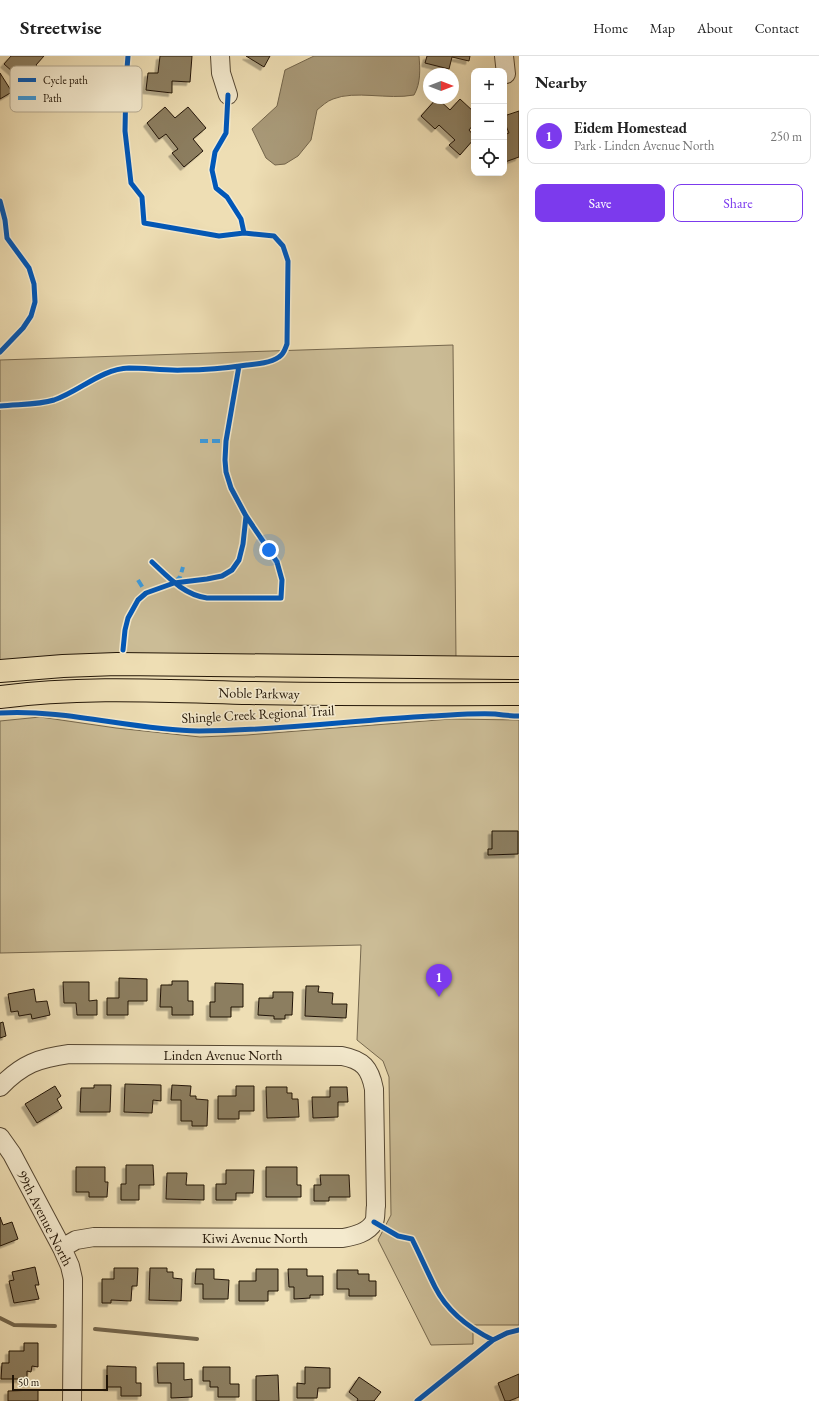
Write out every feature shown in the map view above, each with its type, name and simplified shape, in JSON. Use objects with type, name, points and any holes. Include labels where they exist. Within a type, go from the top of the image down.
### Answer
[{"type":"main road","name":"Noble Parkway","points":[[0,671],[62,666],[117,664],[519,668]]},
{"type":"main road","name":"Noble Parkway","points":[[0,698],[68,692],[117,691],[303,694],[519,694]]},
{"type":"street","points":[[220,56],[221,73],[228,95]]},
{"type":"street","points":[[504,56],[505,68]]},
{"type":"street","name":"Linden Avenue North","points":[[0,1087],[20,1069],[35,1061],[52,1056],[69,1054],[342,1056],[355,1059],[364,1066],[372,1076],[374,1089],[375,1152]]},
{"type":"street","name":"99th Avenue North","points":[[0,1137],[12,1154],[70,1266],[73,1279],[72,1401]]},
{"type":"street","name":"Kiwi Avenue North","points":[[62,1248],[76,1240],[94,1237],[343,1238],[356,1236],[367,1229],[374,1222],[376,1206],[375,1152]]},
{"type":"shaded area","points":[[314,56],[419,56],[420,71],[418,86],[414,95],[351,95],[342,96],[329,101],[317,110],[311,140],[298,156],[285,164],[275,165],[266,158],[252,129],[277,106],[285,70]]},
{"type":"shaded area","points":[[453,345],[456,659],[0,663],[0,360]]},
{"type":"shaded area","points":[[40,717],[116,728],[200,737],[247,735],[451,719],[519,720],[519,1325],[473,1325],[473,1344],[431,1345],[378,1240],[391,1215],[389,1077],[383,1061],[357,1040],[361,945],[0,953],[0,721]]},
{"type":"building","points":[[11,56],[44,56],[36,65],[37,66],[10,66],[10,69],[4,64]]},
{"type":"building","points":[[160,56],[192,56],[190,82],[172,81],[172,93],[146,90],[148,73],[158,73]]},
{"type":"building","points":[[246,56],[270,56],[264,67]]},
{"type":"building","points":[[427,56],[470,56],[469,61],[452,57],[449,68],[425,63]]},
{"type":"building","points":[[0,73],[10,89],[10,93],[0,99]]},
{"type":"building","points":[[460,99],[471,109],[471,128],[469,130],[471,132],[471,142],[460,155],[449,145],[455,140],[439,125],[435,129],[421,116],[432,104],[444,104],[450,110],[455,104],[459,104]]},
{"type":"building","points":[[165,107],[175,118],[188,107],[206,128],[193,139],[203,151],[184,167],[172,153],[178,149],[166,134],[159,139],[147,123]]},
{"type":"building","points":[[519,111],[519,157],[507,161],[507,134],[509,133],[507,128],[507,115]]},
{"type":"building","points":[[492,831],[518,831],[518,854],[488,855],[488,849],[492,849]]},
{"type":"building","points":[[119,978],[147,979],[147,1001],[128,1001],[128,1015],[107,1015],[107,998],[119,998]]},
{"type":"building","points":[[172,981],[188,981],[188,1001],[193,1001],[193,1015],[172,1015],[172,1007],[160,1007],[161,985],[172,985]]},
{"type":"building","points":[[63,982],[89,982],[89,1001],[97,1000],[97,1015],[77,1015],[76,1003],[64,1003]]},
{"type":"building","points":[[215,983],[243,984],[243,1007],[231,1007],[231,1017],[210,1017],[210,1002],[215,1002]]},
{"type":"building","points":[[306,986],[319,986],[318,992],[333,993],[332,1004],[347,1004],[346,1018],[305,1016]]},
{"type":"building","points":[[34,989],[36,1002],[47,1001],[50,1015],[32,1019],[31,1014],[19,1016],[18,1011],[11,1012],[8,994]]},
{"type":"building","points":[[273,992],[293,992],[292,1015],[285,1015],[285,1019],[274,1019],[274,1016],[258,1015],[259,998],[273,998]]},
{"type":"building","points":[[3,1022],[6,1036],[0,1038],[0,1023]]},
{"type":"building","points":[[125,1084],[161,1085],[161,1101],[153,1100],[152,1113],[124,1112]]},
{"type":"building","points":[[94,1085],[111,1085],[110,1112],[80,1112],[81,1088],[94,1088]]},
{"type":"building","points":[[172,1085],[191,1086],[190,1096],[196,1096],[196,1099],[208,1100],[207,1126],[192,1126],[192,1121],[181,1121],[181,1100],[171,1100]]},
{"type":"building","points":[[55,1086],[61,1096],[57,1099],[62,1108],[37,1123],[25,1104]]},
{"type":"building","points":[[236,1086],[254,1086],[254,1111],[239,1111],[239,1119],[218,1119],[218,1096],[236,1096]]},
{"type":"building","points":[[266,1087],[287,1087],[287,1093],[292,1093],[292,1099],[298,1099],[299,1117],[267,1118]]},
{"type":"building","points":[[330,1087],[347,1087],[348,1102],[338,1102],[338,1117],[313,1118],[312,1097],[330,1097]]},
{"type":"building","points":[[126,1165],[153,1165],[154,1185],[139,1185],[139,1200],[121,1200],[121,1184],[126,1184]]},
{"type":"building","points":[[76,1167],[105,1167],[105,1182],[108,1182],[107,1197],[89,1197],[89,1192],[76,1192]]},
{"type":"building","points":[[266,1167],[297,1167],[297,1185],[301,1185],[301,1197],[266,1197]]},
{"type":"building","points":[[226,1170],[254,1170],[253,1193],[236,1193],[236,1200],[216,1200],[216,1184],[226,1184]]},
{"type":"building","points":[[167,1173],[187,1173],[186,1185],[204,1185],[204,1200],[166,1199]]},
{"type":"building","points":[[320,1175],[349,1175],[350,1197],[329,1197],[329,1201],[314,1201],[314,1185],[321,1185]]},
{"type":"building","points":[[0,1217],[3,1225],[12,1222],[18,1239],[0,1246]]},
{"type":"building","points":[[35,1267],[39,1285],[35,1285],[39,1299],[14,1303],[9,1281],[14,1280],[12,1272]]},
{"type":"building","points":[[114,1268],[138,1268],[137,1286],[132,1286],[131,1301],[111,1300],[111,1303],[102,1303],[102,1279],[114,1279]]},
{"type":"building","points":[[150,1268],[167,1268],[167,1272],[173,1272],[173,1278],[182,1279],[181,1301],[149,1300]]},
{"type":"building","points":[[196,1269],[214,1269],[214,1279],[229,1280],[228,1299],[203,1299],[203,1284],[195,1284]]},
{"type":"building","points":[[256,1269],[278,1269],[278,1291],[268,1291],[268,1301],[239,1301],[239,1281],[256,1281]]},
{"type":"building","points":[[288,1269],[307,1269],[307,1276],[323,1276],[323,1295],[310,1295],[310,1298],[294,1299],[294,1287],[289,1287]]},
{"type":"building","points":[[337,1270],[358,1270],[358,1274],[369,1274],[369,1281],[376,1281],[376,1296],[349,1296],[349,1289],[337,1289]]},
{"type":"building","points":[[24,1343],[38,1343],[38,1367],[32,1366],[31,1372],[27,1371],[27,1379],[1,1379],[2,1363],[9,1363],[9,1351],[24,1351]]},
{"type":"building","points":[[157,1363],[184,1363],[184,1380],[192,1379],[192,1397],[171,1398],[171,1383],[158,1383]]},
{"type":"building","points":[[107,1366],[136,1367],[136,1383],[141,1383],[141,1396],[121,1396],[121,1387],[107,1387]]},
{"type":"building","points":[[203,1367],[230,1367],[230,1384],[239,1384],[239,1397],[218,1397],[218,1387],[210,1387],[210,1381],[203,1381]]},
{"type":"building","points":[[305,1367],[330,1368],[330,1388],[318,1388],[317,1398],[297,1398],[297,1383],[305,1384]]},
{"type":"building","points":[[519,1374],[519,1397],[505,1401],[498,1383]]},
{"type":"building","points":[[278,1375],[279,1401],[256,1401],[256,1376]]},
{"type":"building","points":[[359,1377],[381,1392],[374,1401],[357,1401],[358,1399],[349,1392]]},
{"type":"building","points":[[38,1390],[38,1401],[8,1401],[8,1391]]},
{"type":"waterway","points":[[0,1318],[14,1325],[55,1326]]},
{"type":"waterway","points":[[95,1329],[197,1339]]},
{"type":"marked path","points":[[200,441],[226,441]]},
{"type":"marked path","points":[[175,582],[180,577],[183,567]]},
{"type":"marked path","points":[[138,580],[146,593]]},
{"type":"cycle path","points":[[127,66],[128,56]]},
{"type":"cycle path","points":[[228,95],[226,133],[215,152],[212,170],[216,188],[227,197],[241,219],[244,233]]},
{"type":"cycle path","points":[[0,406],[48,402],[64,396],[100,376],[119,369],[200,370],[264,363],[281,356],[287,344],[288,261],[283,246],[274,236],[244,233],[219,236],[144,223],[142,197],[131,183],[125,131],[125,112]]},
{"type":"cycle path","points":[[0,201],[5,220],[7,238],[29,268],[34,284],[35,302],[31,316],[23,328],[0,352]]},
{"type":"cycle path","points":[[152,562],[177,584],[199,596],[207,598],[281,598],[282,580],[277,562],[246,516],[231,488],[226,472],[226,441],[239,366]]},
{"type":"cycle path","points":[[123,650],[128,618],[138,600],[146,593],[174,583],[222,576],[232,570],[239,560],[243,544],[246,516]]},
{"type":"cycle path","name":"Shingle Creek Regional Trail","points":[[0,713],[50,714],[174,730],[199,731],[228,731],[463,714],[519,716]]},
{"type":"cycle path","points":[[374,1222],[398,1236],[412,1239],[440,1296],[452,1311],[467,1324],[493,1340],[507,1333],[519,1330]]},
{"type":"cycle path","points":[[417,1401],[493,1340]]},
{"type":"place","name":"Eidem Homestead","points":[[439,997]]}]
